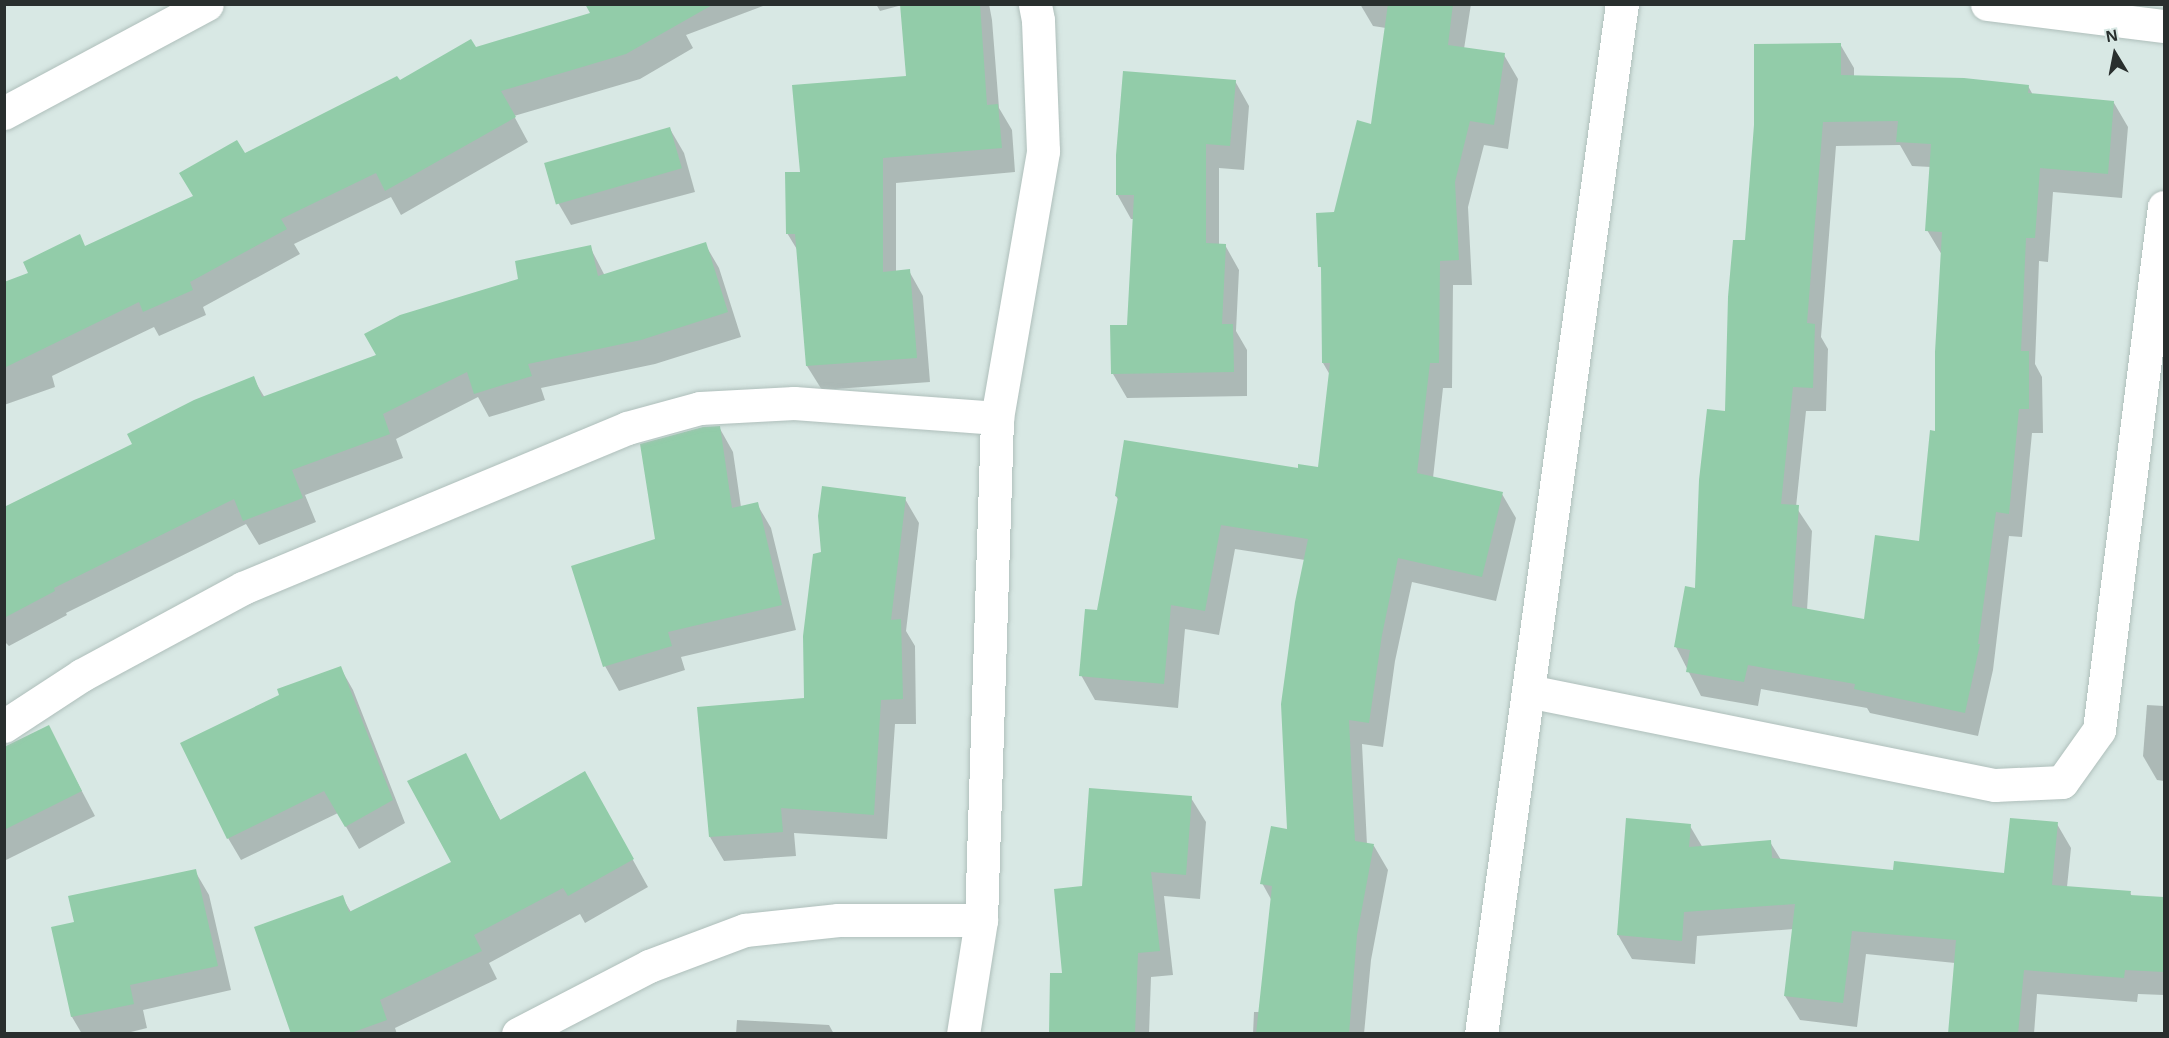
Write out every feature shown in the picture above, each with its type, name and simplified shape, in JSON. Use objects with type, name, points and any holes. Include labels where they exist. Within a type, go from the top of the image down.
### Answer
[{"type":"street","points":[[4,113],[207,4]]},
{"type":"street","points":[[963,1034],[981,920],[997,418],[1043,152],[1038,20],[1035,4]]},
{"type":"street","points":[[1481,1034],[1622,4]]},
{"type":"street","points":[[1987,4],[2164,26]]},
{"type":"street","points":[[1528,691],[1995,785],[2062,782],[2099,730],[2164,207]]},
{"type":"street","points":[[4,726],[82,675],[243,588],[627,428],[700,408],[794,403],[997,418]]},
{"type":"street","points":[[518,1034],[649,966],[745,930],[838,920],[981,920]]},
{"type":"building","points":[[585,4],[714,4],[626,54],[501,91],[516,117],[385,191],[376,173],[281,219],[287,229],[190,282],[193,290],[143,312],[139,302],[4,368],[4,282],[28,273],[23,262],[80,234],[85,246],[193,196],[179,173],[237,140],[245,153],[397,76],[400,80],[471,39],[476,47],[590,13]]},
{"type":"building","points":[[900,4],[980,4],[987,105],[998,104],[1002,148],[883,158],[883,272],[910,269],[917,358],[806,366],[795,234],[786,234],[785,172],[800,172],[792,85],[906,76]]},
{"type":"building","points":[[1388,4],[1453,4],[1448,45],[1505,53],[1494,125],[1470,121],[1455,182],[1459,260],[1440,261],[1439,363],[1430,363],[1417,473],[1503,492],[1482,577],[1398,558],[1382,635],[1369,723],[1349,720],[1355,841],[1374,844],[1357,935],[1349,1034],[1256,1034],[1272,886],[1260,884],[1271,826],[1287,829],[1281,704],[1295,602],[1308,539],[1221,525],[1205,611],[1171,605],[1164,684],[1079,676],[1085,609],[1097,610],[1118,497],[1115,496],[1124,440],[1298,468],[1298,464],[1318,467],[1330,363],[1322,363],[1321,267],[1318,267],[1316,213],[1334,212],[1357,120],[1371,124]]},
{"type":"building","points":[[1841,43],[1841,75],[1964,78],[2029,85],[2028,93],[2114,101],[2108,174],[2040,168],[2035,238],[2026,238],[2021,351],[2029,351],[2029,409],[2019,409],[2009,514],[1996,512],[1978,644],[1980,644],[1965,713],[1854,689],[1855,684],[1748,665],[1744,682],[1686,672],[1690,650],[1674,647],[1685,586],[1695,588],[1699,480],[1707,409],[1725,411],[1728,297],[1733,240],[1745,240],[1754,125],[1754,44]],"holes":[[[1898,121],[1896,142],[1931,144],[1925,231],[1942,232],[1935,352],[1935,431],[1930,430],[1919,541],[1875,535],[1864,619],[1792,606],[1799,505],[1781,504],[1793,387],[1813,388],[1815,324],[1807,323],[1823,122]]]},
{"type":"building","points":[[1123,71],[1236,80],[1230,146],[1206,144],[1206,243],[1226,244],[1222,324],[1233,324],[1234,372],[1111,374],[1110,325],[1127,325],[1134,195],[1116,195],[1116,155]]},
{"type":"building","points":[[670,127],[682,168],[556,204],[544,163]]},
{"type":"building","points":[[706,242],[728,312],[641,340],[528,364],[532,376],[474,394],[467,372],[383,414],[390,434],[292,470],[303,498],[243,521],[234,499],[54,588],[55,591],[4,618],[4,507],[132,444],[127,434],[194,400],[254,376],[262,397],[376,355],[364,334],[400,315],[518,279],[515,261],[591,245],[598,276]]},
{"type":"building","points":[[720,426],[732,508],[758,502],[782,605],[668,632],[672,646],[603,667],[571,566],[655,539],[640,444],[703,427]]},
{"type":"building","points":[[822,486],[906,497],[891,620],[901,619],[903,699],[881,700],[874,815],[781,808],[783,832],[709,837],[697,707],[804,698],[803,636],[813,554],[821,552],[818,516]]},
{"type":"building","points":[[341,666],[393,800],[345,827],[324,791],[227,839],[180,743],[279,695],[277,689]]},
{"type":"building","points":[[49,725],[82,791],[4,830],[4,747]]},
{"type":"building","points":[[466,753],[500,820],[585,771],[634,859],[568,896],[563,888],[474,935],[482,951],[380,1000],[387,1020],[348,1034],[291,1034],[254,927],[343,895],[349,912],[451,862],[407,781]]},
{"type":"building","points":[[1089,788],[1192,796],[1186,875],[1151,872],[1160,951],[1138,953],[1135,1034],[1049,1034],[1050,973],[1062,973],[1054,889],[1082,886]]},
{"type":"building","points":[[1626,818],[1691,824],[1689,847],[1771,840],[1772,858],[1893,870],[1894,861],[2004,873],[2010,818],[2058,822],[2052,885],[2131,891],[2130,895],[2164,897],[2164,972],[2125,970],[2124,978],[2024,970],[2018,1034],[1948,1034],[1956,940],[1852,931],[1843,1003],[1784,996],[1795,904],[1684,912],[1682,941],[1617,935]]},
{"type":"building","points":[[196,869],[218,966],[130,985],[134,1004],[71,1017],[51,927],[74,922],[68,896]]}]
